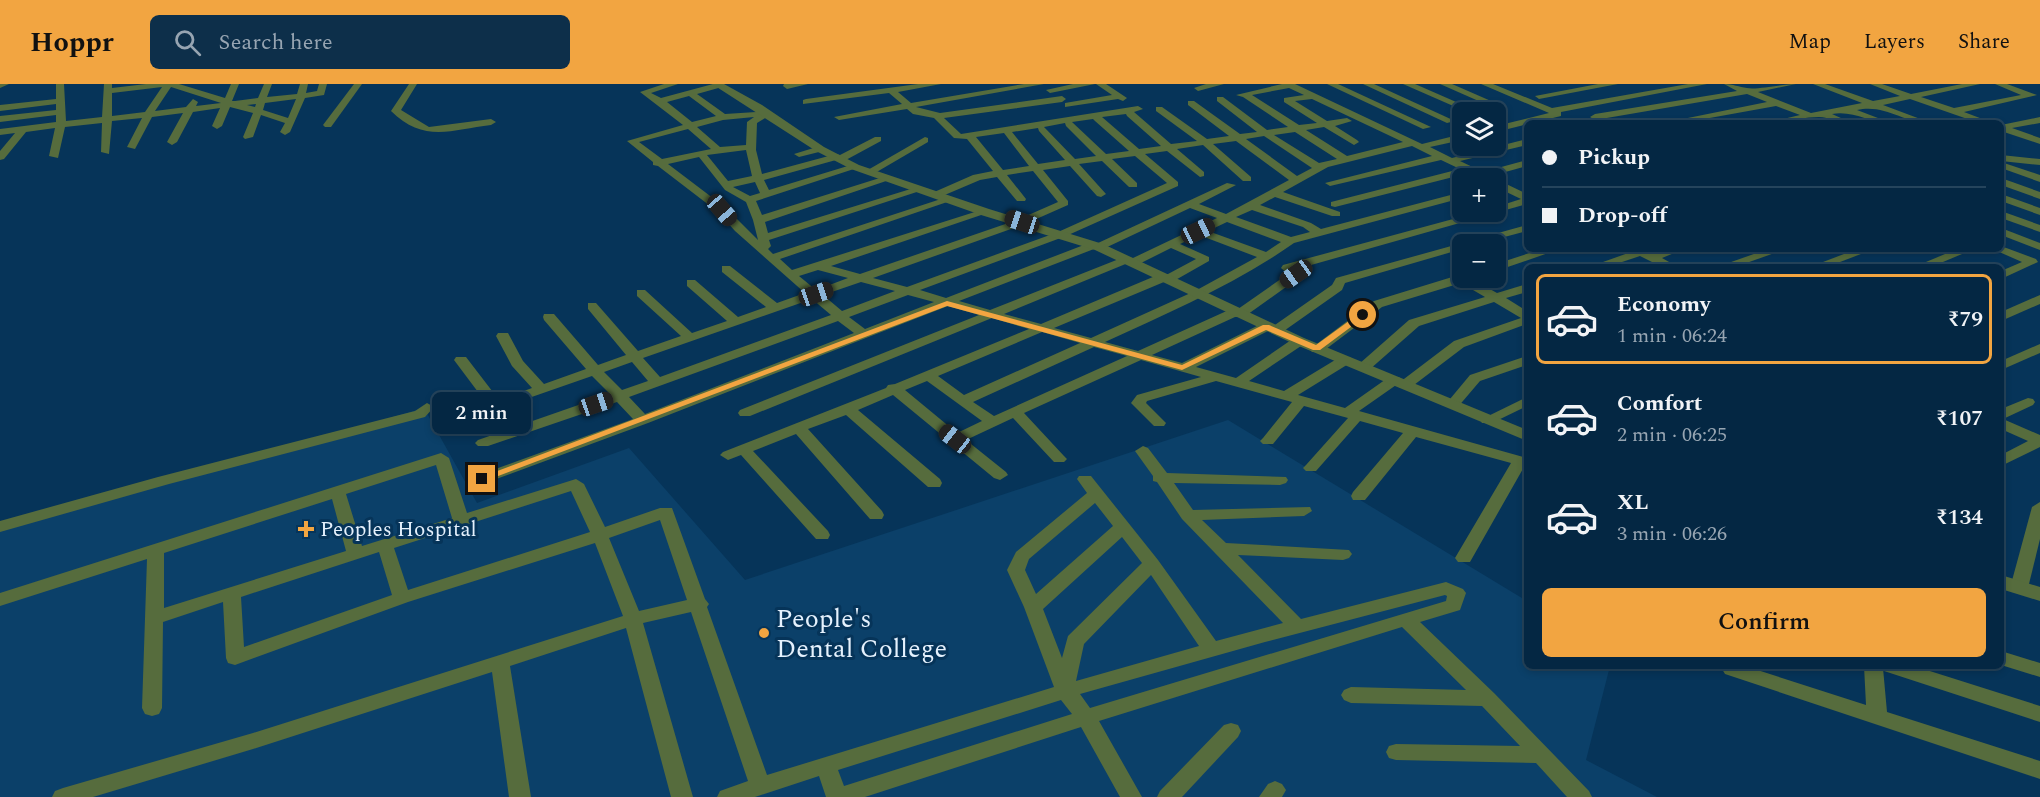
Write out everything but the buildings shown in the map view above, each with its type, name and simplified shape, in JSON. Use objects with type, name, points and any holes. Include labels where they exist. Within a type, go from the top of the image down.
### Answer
[{"type":"street","points":[[0,85],[5,84]]},
{"type":"street","points":[[54,156],[61,124],[60,84]]},
{"type":"street","points":[[132,147],[149,113],[169,84]]},
{"type":"street","points":[[106,152],[109,87],[169,84],[200,89],[227,104]]},
{"type":"street","points":[[217,126],[236,84]]},
{"type":"street","points":[[248,137],[268,84]]},
{"type":"street","points":[[285,132],[299,106],[304,84]]},
{"type":"street","points":[[0,132],[227,104],[260,105],[321,93],[323,84]]},
{"type":"street","points":[[328,125],[358,84]]},
{"type":"street","points":[[413,84],[396,111],[423,129],[445,130],[491,123]]},
{"type":"street","points":[[674,84],[644,92],[661,101],[718,150]]},
{"type":"street","points":[[661,101],[718,84],[767,113],[820,149],[855,166],[985,212],[1096,246],[1317,349],[1524,435]]},
{"type":"street","points":[[787,86],[804,84]]},
{"type":"street","points":[[806,102],[937,84],[971,113]]},
{"type":"street","points":[[839,117],[1040,84],[1085,117]]},
{"type":"street","points":[[1050,90],[1091,84]]},
{"type":"street","points":[[937,116],[957,136],[971,136],[1138,109],[1100,84]]},
{"type":"street","points":[[1198,88],[1220,84]]},
{"type":"street","points":[[1331,84],[1426,127]]},
{"type":"street","points":[[1366,84],[1450,121]]},
{"type":"street","points":[[1407,84],[1452,103]]},
{"type":"street","points":[[1444,84],[1488,102]]},
{"type":"street","points":[[1485,84],[1558,114],[1533,120]]},
{"type":"street","points":[[1539,96],[1614,84]]},
{"type":"street","points":[[1553,111],[1703,84]]},
{"type":"street","points":[[1728,84],[1809,119]]},
{"type":"street","points":[[1595,117],[1792,84]]},
{"type":"street","points":[[1817,84],[1917,120]]},
{"type":"street","points":[[1878,86],[1900,84]]},
{"type":"street","points":[[1790,120],[1809,119],[1846,109],[1976,84]]},
{"type":"street","points":[[1999,84],[2036,97]]},
{"type":"street","points":[[1318,167],[1265,133],[1220,99],[1289,85],[1465,168]]},
{"type":"street","points":[[1878,86],[1979,120]]},
{"type":"street","points":[[172,142],[200,89]]},
{"type":"street","points":[[891,89],[916,112],[937,116],[1120,96]]},
{"type":"street","points":[[690,93],[723,117]]},
{"type":"street","points":[[1244,94],[1344,159]]},
{"type":"street","points":[[1313,96],[1287,100],[1354,142]]},
{"type":"street","points":[[1953,111],[2036,97]]},
{"type":"street","points":[[0,108],[60,101]]},
{"type":"street","points":[[1506,107],[1529,102]]},
{"type":"street","points":[[1191,103],[1296,180]]},
{"type":"street","points":[[1683,120],[1776,103]]},
{"type":"street","points":[[260,105],[290,121]]},
{"type":"street","points":[[299,106],[312,105]]},
{"type":"street","points":[[1159,109],[1205,142],[1246,179]]},
{"type":"street","points":[[1846,109],[1877,120]]},
{"type":"street","points":[[0,119],[60,112]]},
{"type":"street","points":[[657,163],[690,126],[723,117],[767,113]]},
{"type":"street","points":[[766,194],[756,177],[751,147],[752,122],[767,113]]},
{"type":"street","points":[[1130,114],[1200,174]]},
{"type":"street","points":[[1823,114],[1839,120]]},
{"type":"street","points":[[483,443],[657,383],[1062,234],[1174,184],[1098,119]]},
{"type":"street","points":[[2004,127],[2040,120]]},
{"type":"street","points":[[1395,134],[1450,121]]},
{"type":"street","points":[[936,195],[973,174],[1000,173],[1347,122]]},
{"type":"street","points":[[1506,127],[1524,122]]},
{"type":"street","points":[[1069,124],[1133,185]]},
{"type":"street","points":[[0,157],[23,129]]},
{"type":"street","points":[[1042,129],[1101,194]]},
{"type":"street","points":[[2004,129],[2040,141]]},
{"type":"street","points":[[480,411],[862,279],[1022,222],[1064,203],[1006,130]]},
{"type":"street","points":[[971,136],[1021,200]]},
{"type":"street","points":[[726,185],[796,170],[838,158],[878,139]]},
{"type":"street","points":[[745,413],[1131,261],[1251,206],[1318,167],[1344,159],[1452,139]]},
{"type":"street","points":[[871,171],[925,140]]},
{"type":"street","points":[[751,147],[701,153],[674,145],[632,141],[657,163],[722,210],[739,229],[790,275],[864,335]]},
{"type":"street","points":[[1330,183],[1524,143]]},
{"type":"street","points":[[799,154],[820,149]]},
{"type":"street","points":[[701,153],[726,185],[739,197],[750,200],[855,166]]},
{"type":"street","points":[[2004,158],[2037,162]]},
{"type":"street","points":[[1506,170],[1524,164]]},
{"type":"street","points":[[2004,166],[2040,179]]},
{"type":"street","points":[[1274,193],[1336,209],[1452,175]]},
{"type":"street","points":[[759,220],[890,178]]},
{"type":"street","points":[[2004,182],[2040,198]]},
{"type":"street","points":[[482,479],[643,420],[1096,246],[1231,185]]},
{"type":"street","points":[[1512,190],[1524,187]]},
{"type":"street","points":[[1506,188],[1524,197]]},
{"type":"street","points":[[763,238],[921,189]]},
{"type":"street","points":[[963,402],[1199,294],[1268,257],[1290,241],[1452,198]]},
{"type":"street","points":[[2004,198],[2040,213]]},
{"type":"street","points":[[2004,211],[2040,198]]},
{"type":"street","points":[[769,255],[951,199]]},
{"type":"street","points":[[750,200],[759,220],[769,255]]},
{"type":"street","points":[[1506,206],[1524,200]]},
{"type":"street","points":[[1189,204],[1290,241]]},
{"type":"street","points":[[1251,206],[1307,225],[1319,232]]},
{"type":"street","points":[[790,275],[985,212]]},
{"type":"street","points":[[2004,213],[2040,230]]},
{"type":"street","points":[[955,439],[1237,313],[1296,274],[1287,268],[1453,222]]},
{"type":"street","points":[[1504,234],[1524,229]]},
{"type":"street","points":[[1198,231],[1268,257]]},
{"type":"street","points":[[2004,232],[2040,247]]},
{"type":"street","points":[[728,455],[848,409],[893,388],[1166,278],[1205,259],[1170,244]]},
{"type":"street","points":[[1182,368],[1271,328],[1338,287],[1340,281],[1452,249]]},
{"type":"street","points":[[2004,250],[2032,262],[2004,274]]},
{"type":"street","points":[[1506,265],[1545,252]]},
{"type":"street","points":[[1732,264],[1770,252]]},
{"type":"street","points":[[1825,264],[1859,252]]},
{"type":"street","points":[[1928,264],[1960,252]]},
{"type":"street","points":[[1605,264],[1642,253],[1666,264]]},
{"type":"street","points":[[818,266],[1040,330],[1218,376],[1523,462],[1464,558]]},
{"type":"street","points":[[726,269],[775,308]]},
{"type":"street","points":[[1317,349],[1378,304],[1452,281]]},
{"type":"street","points":[[691,283],[736,322]]},
{"type":"street","points":[[1480,288],[1524,316]]},
{"type":"street","points":[[1364,367],[1414,323],[1524,289]]},
{"type":"street","points":[[641,293],[690,338]]},
{"type":"street","points":[[2004,316],[2040,299]]},
{"type":"street","points":[[592,306],[657,383]]},
{"type":"street","points":[[549,317],[595,371],[643,420]]},
{"type":"street","points":[[1311,468],[1353,414],[1459,344],[1524,319]]},
{"type":"street","points":[[503,336],[517,363],[542,390]]},
{"type":"street","points":[[1239,382],[1299,341]]},
{"type":"street","points":[[2004,365],[2040,348]]},
{"type":"street","points":[[461,360],[496,405]]},
{"type":"street","points":[[1286,396],[1345,360]]},
{"type":"street","points":[[1452,405],[1477,376],[1524,361]]},
{"type":"street","points":[[927,375],[992,422]]},
{"type":"street","points":[[1159,423],[1138,403],[1142,398],[1218,376]]},
{"type":"street","points":[[893,388],[1000,475]]},
{"type":"street","points":[[1268,441],[1301,400]]},
{"type":"street","points":[[1487,420],[1524,402]]},
{"type":"street","points":[[2004,414],[2028,402]]},
{"type":"street","points":[[0,517],[413,406],[427,407],[420,414],[164,480],[0,527]]},
{"type":"street","points":[[848,409],[934,483]]},
{"type":"street","points":[[1015,412],[1059,459]]},
{"type":"street","points":[[2004,424],[2040,441]]},
{"type":"street","points":[[799,428],[876,515]]},
{"type":"street","points":[[1359,496],[1413,431]]},
{"type":"street","points":[[2004,459],[2040,441]]},
{"type":"street","points":[[744,450],[822,535]]},
{"type":"street","points":[[1143,451],[1159,478],[1188,515],[1296,625]]},
{"type":"street","points":[[0,600],[441,458],[461,520]]},
{"type":"street","points":[[1159,478],[1280,480]]},
{"type":"street","points":[[1085,479],[1152,564],[1211,649]]},
{"type":"street","points":[[154,618],[576,484],[600,535],[633,619],[682,797]]},
{"type":"street","points":[[337,490],[356,555]]},
{"type":"street","points":[[1096,494],[1022,556],[1016,570],[1033,607],[1064,689],[1086,717],[1131,797]]},
{"type":"street","points":[[2040,507],[2010,585],[2040,594]]},
{"type":"street","points":[[1188,515],[1304,511]]},
{"type":"street","points":[[232,593],[235,658],[402,598],[666,512],[700,604],[760,786]]},
{"type":"street","points":[[1033,607],[1123,527]]},
{"type":"street","points":[[385,545],[402,598]]},
{"type":"street","points":[[1221,549],[1343,554]]},
{"type":"street","points":[[152,708],[156,550]]},
{"type":"street","points":[[1064,689],[1076,641],[1152,564]]},
{"type":"street","points":[[728,797],[826,764],[1064,689],[1296,625],[1446,588],[1456,593],[1454,605],[1407,621],[1086,717],[837,797],[826,764]]},
{"type":"street","points":[[63,797],[253,741],[633,619],[700,604]]},
{"type":"street","points":[[1407,621],[1487,698],[1581,797]]},
{"type":"street","points":[[2004,659],[2040,670]]},
{"type":"street","points":[[500,660],[520,797]]},
{"type":"street","points":[[1732,669],[2040,770]]},
{"type":"street","points":[[1873,669],[1877,715]]},
{"type":"street","points":[[1900,669],[2040,714]]},
{"type":"street","points":[[1351,695],[1487,698]]},
{"type":"street","points":[[1168,797],[1231,731]]},
{"type":"street","points":[[1396,752],[1539,755]]},
{"type":"shaded area","name":"People's Dental College","points":[[424,408],[477,503],[629,448],[745,580],[1228,420],[1524,599],[1524,669],[1609,669],[1586,760],[1657,797],[0,797],[0,530]]},
{"type":"place","name":"Peoples Hospital","points":[[306,529]]},
{"type":"place","name":"People's Dental College","points":[[764,633]]},
{"type":"route","points":[[482,479],[643,420],[947,303],[1182,368],[1266,327],[1317,349],[1363,315]]}]
